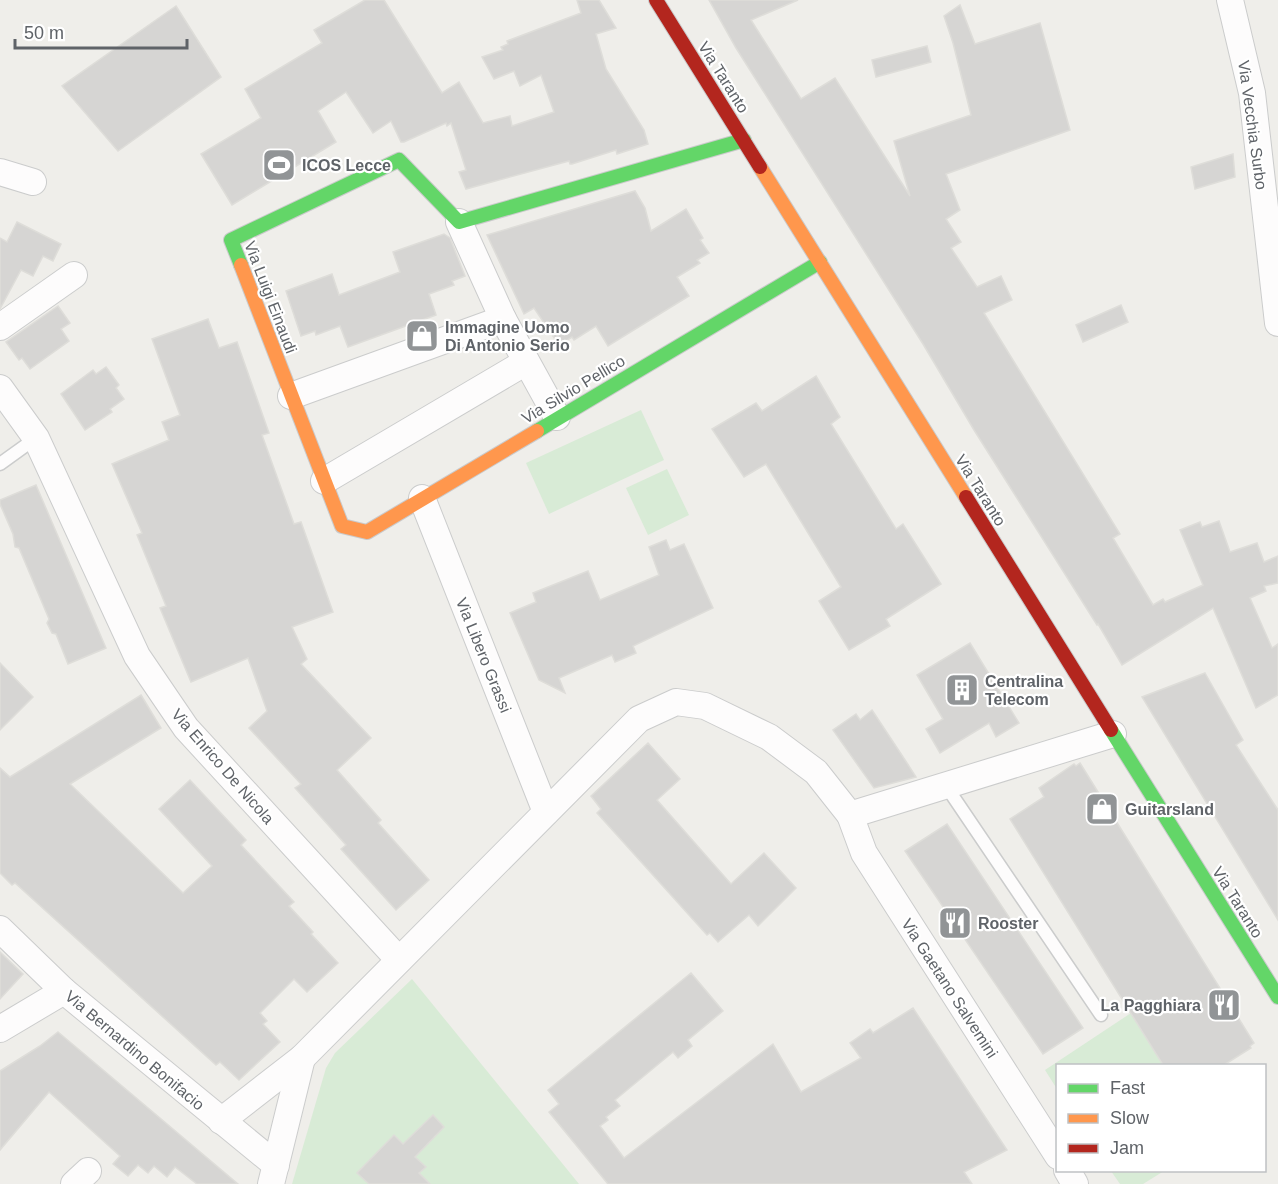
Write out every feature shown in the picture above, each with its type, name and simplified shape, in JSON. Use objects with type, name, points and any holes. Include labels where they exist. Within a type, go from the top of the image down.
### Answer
[{"type":"street","name":"Via Taranto","points":[[656,0],[1278,996]]},
{"type":"street","name":"Via Vecchia Surbo","points":[[1230,0],[1252,93],[1278,323]]},
{"type":"street","points":[[557,417],[503,320],[459,222],[744,140]]},
{"type":"street","name":"Via Luigi Einaudi","points":[[342,526],[231,240],[399,160],[459,222]]},
{"type":"street","points":[[0,172],[33,182]]},
{"type":"street","name":"Via Silvio Pellico","points":[[342,526],[367,532],[820,262]]},
{"type":"street","points":[[0,327],[74,275]]},
{"type":"street","points":[[291,396],[503,320]]},
{"type":"street","points":[[324,481],[526,362]]},
{"type":"street","name":"Via Enrico De Nicola","points":[[0,388],[36,438],[137,656],[186,728],[399,960]]},
{"type":"street","name":"Via Libero Grassi","points":[[422,498],[546,812]]},
{"type":"street","name":"Via Gaetano Salvemini","points":[[221,1121],[302,1058],[639,718],[676,702],[705,706],[769,737],[816,772],[850,815],[864,853],[1056,1160]]},
{"type":"street","points":[[850,815],[1113,734]]},
{"type":"street","name":"Via Bernardino Bonifacio","points":[[0,929],[64,991],[221,1121],[274,1174]]},
{"type":"street","points":[[0,1029],[64,991]]},
{"type":"street","points":[[274,1174],[302,1058]]},
{"type":"lane","points":[[0,464],[36,438]]},
{"type":"lane","points":[[946,786],[1101,1015]]},
{"type":"green space","points":[[641,410],[664,460],[549,514],[526,463]]},
{"type":"green space","points":[[667,469],[689,515],[648,535],[626,488]]},
{"type":"green space","points":[[412,979],[579,1184],[292,1184],[326,1068],[335,1053]]},
{"type":"green space","points":[[1131,1013],[1162,1064],[1056,1064],[1056,1087],[1045,1070]]},
{"type":"green space","points":[[1112,1172],[1162,1172],[1143,1184],[1120,1184]]},
{"type":"building","points":[[365,0],[384,0],[442,93],[459,82],[483,123],[510,116],[512,126],[554,112],[541,75],[520,86],[514,71],[494,79],[482,57],[503,50],[501,47],[508,44],[507,41],[581,13],[577,0],[599,0],[616,28],[596,34],[606,69],[644,130],[648,144],[617,154],[616,150],[572,164],[569,161],[466,189],[459,172],[466,170],[451,123],[401,142],[391,121],[373,133],[346,92],[318,111],[336,142],[232,205],[201,154],[261,118],[245,89],[322,43],[314,30]]},
{"type":"building","points":[[709,0],[798,0],[751,20],[801,99],[835,78],[910,196],[894,141],[971,115],[944,16],[960,5],[975,44],[1040,23],[1070,130],[946,174],[960,210],[946,219],[961,242],[951,248],[977,287],[1001,276],[1012,300],[984,313],[1120,534],[1113,538],[1153,605],[1163,599],[1165,602],[1203,585],[1180,530],[1200,522],[1202,527],[1219,521],[1230,552],[1257,543],[1264,562],[1278,556],[1278,583],[1264,586],[1266,591],[1250,598],[1272,648],[1278,644],[1278,695],[1256,708],[1213,608],[1122,665],[736,48]]},
{"type":"building","points":[[176,6],[221,77],[118,151],[62,86]]},
{"type":"building","points":[[927,46],[931,62],[876,77],[872,60]]},
{"type":"building","points":[[1233,154],[1235,177],[1195,189],[1191,167]]},
{"type":"building","points":[[635,191],[645,208],[651,231],[686,209],[703,238],[700,240],[709,253],[697,260],[700,263],[677,277],[689,296],[608,346],[596,326],[574,340],[572,337],[559,345],[534,308],[524,314],[487,235]]},
{"type":"building","points":[[17,222],[61,244],[53,261],[43,256],[33,276],[21,270],[0,309],[0,238],[7,242]]},
{"type":"building","points":[[444,234],[450,238],[465,276],[452,281],[454,285],[429,294],[436,315],[348,347],[340,326],[316,335],[315,331],[301,336],[286,291],[332,274],[339,295],[400,272],[393,252]]},
{"type":"building","points":[[1121,305],[1128,322],[1083,342],[1076,325]]},
{"type":"building","points":[[58,306],[70,323],[61,329],[69,341],[30,369],[22,358],[19,360],[6,342]]},
{"type":"building","points":[[208,319],[219,348],[237,342],[269,433],[262,435],[294,524],[301,522],[333,612],[292,627],[307,659],[301,664],[371,738],[337,770],[381,820],[378,823],[429,880],[396,910],[341,849],[346,845],[295,788],[301,784],[249,728],[267,711],[248,658],[191,682],[160,608],[166,606],[137,535],[142,533],[112,464],[169,440],[162,422],[180,415],[152,339]]},
{"type":"building","points":[[106,367],[119,385],[116,388],[124,399],[110,409],[112,412],[85,430],[61,394],[93,370],[96,374]]},
{"type":"building","points":[[816,376],[840,417],[831,424],[896,529],[903,524],[941,584],[886,619],[890,626],[849,650],[819,601],[841,587],[766,464],[744,477],[712,429],[756,403],[762,411]]},
{"type":"building","points":[[36,485],[106,648],[68,664],[56,634],[52,633],[47,623],[49,619],[19,548],[15,547],[13,534],[0,504],[0,500]]},
{"type":"building","points":[[666,540],[670,550],[684,544],[713,608],[633,646],[636,653],[615,662],[612,655],[559,678],[565,693],[539,680],[510,613],[536,602],[533,593],[588,571],[600,600],[659,575],[649,547]]},
{"type":"building","name":"Centralina Telecom","points":[[970,643],[1019,723],[996,737],[989,723],[940,753],[926,729],[943,719],[917,675]]},
{"type":"building","points":[[0,663],[33,697],[0,730]]},
{"type":"building","points":[[1205,673],[1243,740],[1236,745],[1278,810],[1278,920],[1142,697]]},
{"type":"building","points":[[141,695],[161,728],[70,784],[183,893],[212,866],[159,809],[190,780],[246,840],[241,845],[294,902],[289,906],[338,963],[307,992],[294,979],[260,1013],[267,1021],[263,1024],[280,1042],[239,1080],[220,1062],[216,1065],[15,883],[12,885],[0,873],[0,768],[10,777]]},
{"type":"building","points":[[872,710],[916,777],[874,788],[833,730],[856,714],[860,720]]},
{"type":"building","points":[[648,743],[680,779],[657,800],[731,884],[764,853],[796,888],[758,926],[749,915],[718,942],[710,933],[707,935],[597,813],[601,809],[591,796]]},
{"type":"building","points":[[1080,763],[1254,1043],[1250,1046],[1251,1048],[1226,1064],[1162,1064],[1010,819],[1044,797],[1039,788],[1074,764],[1076,766]]},
{"type":"building","points":[[947,824],[1083,1028],[1043,1054],[905,851]]},
{"type":"building","points":[[0,952],[23,974],[0,999]]},
{"type":"building","points":[[691,973],[723,1011],[688,1040],[692,1046],[678,1058],[673,1052],[615,1100],[620,1106],[606,1117],[608,1120],[600,1126],[624,1158],[773,1044],[801,1092],[861,1058],[850,1043],[870,1029],[873,1033],[913,1008],[1007,1150],[964,1172],[972,1184],[608,1184],[549,1112],[559,1104],[548,1090]]},
{"type":"building","points":[[58,1032],[238,1184],[197,1184],[175,1167],[167,1177],[154,1166],[148,1173],[138,1165],[128,1176],[113,1164],[120,1156],[49,1092],[0,1150],[0,1071]]},
{"type":"building","points":[[433,1115],[444,1127],[415,1157],[426,1167],[419,1173],[430,1184],[369,1184],[357,1173],[394,1135],[403,1144]]},
{"type":"traffic: fast","points":[[241,265],[231,240],[399,160],[459,222],[744,140]]},
{"type":"traffic: fast","points":[[537,431],[820,262]]},
{"type":"traffic: fast","points":[[1111,730],[1278,997]]},
{"type":"traffic: slow","points":[[760,167],[966,497]]},
{"type":"traffic: slow","points":[[241,265],[342,526],[367,532],[537,431]]},
{"type":"traffic: jam","points":[[656,0],[760,167]]},
{"type":"traffic: jam","points":[[966,497],[1111,730]]},
{"type":"place","name":"ICOS Lecce","points":[[279,165]]},
{"type":"place","name":"Immagine Uomo Di Antonio Serio","points":[[422,336]]},
{"type":"place","name":"Centralina Telecom","points":[[962,690]]},
{"type":"place","name":"Guitarsland","points":[[1102,809]]},
{"type":"place","name":"Rooster","points":[[955,923]]},
{"type":"place","name":"La Pagghiara","points":[[1224,1005]]}]
